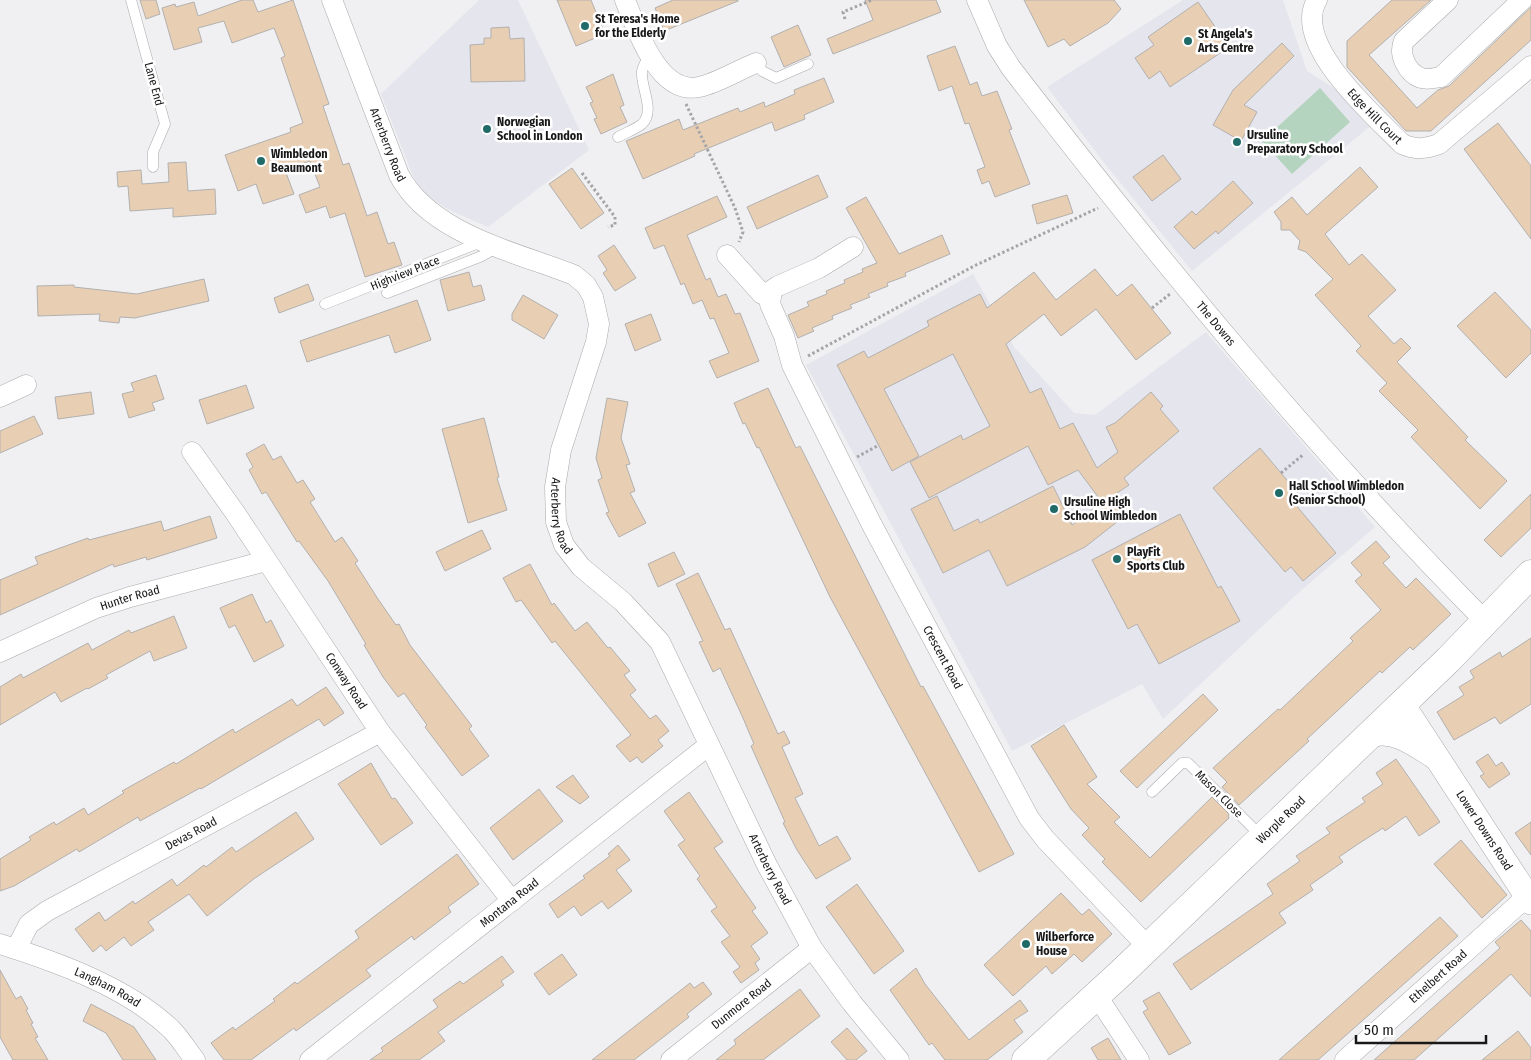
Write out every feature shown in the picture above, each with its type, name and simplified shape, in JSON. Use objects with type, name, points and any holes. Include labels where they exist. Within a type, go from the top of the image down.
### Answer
[{"type":"main road","name":"Worple Road","points":[[1026,1060],[1097,996],[1371,734],[1486,622],[1531,574]]},
{"type":"street","name":"Arterberry Road","points":[[332,0],[408,190],[428,211],[492,244],[574,275],[586,285],[593,297],[599,324],[596,342],[561,450],[555,487],[556,522],[564,546],[581,567],[623,602],[660,642],[766,865],[812,948],[852,1003],[899,1060]]},
{"type":"street","points":[[625,0],[649,57],[675,83],[688,87],[699,87],[755,59]]},
{"type":"street","name":"The Downs","points":[[977,0],[997,46],[1011,68],[1114,200],[1209,317],[1318,442],[1486,622]]},
{"type":"street","name":"Edge Hill Court","points":[[1317,0],[1312,18],[1321,51],[1341,80],[1402,144],[1414,149],[1426,149],[1439,144],[1531,66]]},
{"type":"street","points":[[1448,0],[1404,41],[1400,50],[1402,58],[1418,77],[1428,79],[1441,77],[1522,0]]},
{"type":"street","points":[[727,255],[762,294],[770,297],[772,290],[778,286],[819,268],[853,248]]},
{"type":"street","name":"Crescent Road","points":[[770,297],[770,304],[784,336],[792,364],[841,465],[1029,818],[1045,839],[1148,947]]},
{"type":"street","points":[[0,397],[26,385]]},
{"type":"street","name":"Conway Road","points":[[192,452],[236,514],[380,732],[512,901]]},
{"type":"street","name":"Hunter Road","points":[[0,652],[96,608],[130,597],[244,569],[266,561]]},
{"type":"street","name":"Lower Downs Road","points":[[1402,704],[1530,897]]},
{"type":"street","name":"Devas Road","points":[[8,946],[29,924],[47,911],[380,732]]},
{"type":"street","name":"Lower Downs Road","points":[[1371,734],[1388,732],[1440,760]]},
{"type":"street","name":"Montana Road","points":[[310,1060],[709,745]]},
{"type":"street","name":"Ethelbert Road","points":[[1344,1060],[1530,897]]},
{"type":"street","name":"Langham Road","points":[[8,946],[104,984],[152,1012],[173,1031],[195,1060]]},
{"type":"street","name":"Dunmore Road","points":[[671,1060],[812,948]]},
{"type":"street","points":[[1097,996],[1139,1060]]},
{"type":"lane","name":"Lane End","points":[[131,0],[165,124],[153,152],[153,167]]},
{"type":"lane","points":[[618,137],[642,124],[646,118],[647,103],[642,68],[649,57]]},
{"type":"lane","points":[[755,59],[762,72],[776,78],[808,64]]},
{"type":"lane","points":[[388,293],[482,256],[492,244]]},
{"type":"lane","name":"Highview Place","points":[[325,304],[492,244]]},
{"type":"lane","name":"Mason Close","points":[[1152,792],[1182,763],[1188,763],[1262,838]]},
{"type":"path","points":[[845,19],[843,12],[872,0]]},
{"type":"path","points":[[675,83],[735,208],[743,232],[740,242],[727,255]]},
{"type":"path","points":[[582,173],[614,217],[614,225],[608,226]]},
{"type":"path","points":[[792,364],[974,266],[1114,200]]},
{"type":"path","points":[[1281,473],[1318,442]]},
{"type":"path","points":[[841,465],[879,445]]},
{"type":"shaded area","name":"Norwegian School in London","points":[[479,0],[518,0],[589,150],[488,227],[449,210],[431,199],[420,188],[412,174],[381,94]]},
{"type":"shaded area","name":"Ursuline Preparatory School","points":[[1183,0],[1283,0],[1307,71],[1337,90],[1372,125],[1192,271],[1101,159],[1047,87]]},
{"type":"shaded area","name":"Ursuline High School Wimbledon","points":[[973,274],[1015,348],[1074,413],[1095,415],[1206,332],[1375,527],[1296,595],[1163,719],[1142,684],[1012,751],[806,365]]},
{"type":"green space","points":[[1320,88],[1350,122],[1292,174],[1262,141]]},
{"type":"building","points":[[140,0],[156,0],[160,14],[146,19]]},
{"type":"building","points":[[242,0],[253,0],[258,12],[293,0],[329,104],[323,106],[343,165],[349,163],[367,216],[377,212],[388,244],[394,242],[402,265],[365,277],[345,213],[330,218],[326,206],[306,213],[299,195],[320,187],[310,161],[285,170],[294,194],[263,204],[256,184],[238,191],[225,155],[291,132],[290,128],[303,123],[281,58],[285,56],[274,28],[232,43],[224,21],[198,28],[202,42],[174,50],[162,8],[175,4],[176,7],[194,2],[198,16]]},
{"type":"building","name":"St Teresa's Home for the Elderly","points":[[557,0],[591,0],[605,34],[576,46]]},
{"type":"building","points":[[673,0],[738,1],[664,31],[655,8]]},
{"type":"building","points":[[865,0],[936,0],[941,12],[833,54],[827,39],[873,20]]},
{"type":"building","points":[[1024,0],[1114,0],[1121,9],[1108,23],[1070,46],[1064,39],[1048,47]]},
{"type":"building","points":[[1392,0],[1431,0],[1369,55],[1417,108],[1438,90],[1449,86],[1531,7],[1531,40],[1431,131],[1406,131],[1347,67],[1347,41]]},
{"type":"building","name":"St Angela's Arts Centre","points":[[1198,2],[1229,47],[1170,87],[1160,71],[1149,79],[1135,58],[1154,45],[1148,37]]},
{"type":"building","points":[[798,25],[811,55],[784,67],[771,37]]},
{"type":"building","points":[[509,27],[510,39],[524,38],[525,81],[471,82],[470,45],[484,44],[484,38],[491,38],[491,28]]},
{"type":"building","points":[[1282,43],[1294,56],[1244,105],[1257,112],[1241,141],[1213,125],[1233,90]]},
{"type":"building","points":[[955,46],[970,85],[977,82],[982,96],[997,91],[1012,129],[1009,130],[1030,184],[995,197],[989,181],[982,184],[977,170],[985,167],[969,123],[965,124],[952,86],[939,91],[927,56]]},
{"type":"building","points":[[613,74],[624,105],[620,107],[627,122],[601,134],[594,119],[597,118],[590,103],[593,102],[586,87]]},
{"type":"building","points":[[824,78],[834,102],[804,115],[805,119],[775,131],[772,122],[694,154],[695,156],[643,179],[626,141],[679,119],[683,130],[738,108],[740,112],[764,102],[765,107],[795,94],[794,90]]},
{"type":"building","points":[[1498,123],[1531,166],[1531,239],[1464,149]]},
{"type":"building","points":[[1163,155],[1181,179],[1152,201],[1133,177]]},
{"type":"building","points":[[186,162],[188,191],[215,189],[216,214],[173,217],[173,208],[130,211],[128,186],[118,187],[117,172],[141,170],[142,184],[169,182],[168,163]]},
{"type":"building","points":[[1360,167],[1378,187],[1325,234],[1349,265],[1362,254],[1396,290],[1368,316],[1394,344],[1401,338],[1411,348],[1397,362],[1468,437],[1465,440],[1507,481],[1480,509],[1411,437],[1418,430],[1379,391],[1387,383],[1356,351],[1361,346],[1315,295],[1333,279],[1306,252],[1298,249],[1300,241],[1290,230],[1281,230],[1281,222],[1274,212],[1292,197],[1307,215]]},
{"type":"building","points":[[572,168],[604,213],[581,229],[549,184]]},
{"type":"building","points":[[818,175],[828,197],[757,229],[747,207]]},
{"type":"building","points":[[1233,181],[1253,203],[1218,234],[1216,231],[1194,249],[1174,227],[1192,211],[1196,215]]},
{"type":"building","points":[[1067,195],[1073,213],[1037,224],[1032,205]]},
{"type":"building","points":[[717,196],[727,217],[687,235],[706,280],[710,278],[718,297],[726,294],[735,314],[740,313],[759,361],[717,378],[709,361],[729,353],[714,318],[710,319],[702,300],[693,304],[684,283],[681,285],[664,245],[654,249],[645,228]]},
{"type":"building","points":[[866,197],[899,254],[942,235],[950,254],[905,273],[906,276],[887,283],[888,286],[868,294],[870,297],[850,305],[852,308],[832,316],[833,319],[812,328],[814,331],[798,338],[788,315],[809,306],[807,302],[827,294],[826,291],[845,283],[844,280],[863,272],[862,269],[877,263],[846,208]]},
{"type":"building","points":[[614,245],[636,278],[615,291],[603,273],[607,270],[598,256]]},
{"type":"building","points":[[1095,269],[1117,296],[1132,284],[1171,333],[1136,360],[1096,309],[1061,336],[1044,314],[1006,344],[1030,393],[1041,388],[1060,429],[1073,423],[1097,468],[1118,452],[1106,427],[1115,423],[1151,392],[1163,406],[1160,409],[1179,431],[1124,478],[1129,485],[1117,493],[1131,511],[1085,547],[1007,586],[989,550],[943,573],[911,509],[937,496],[954,531],[978,519],[980,523],[1053,486],[1072,525],[1102,502],[1078,470],[1048,485],[1028,446],[929,498],[910,462],[961,435],[963,440],[990,426],[953,354],[884,389],[919,456],[892,471],[837,365],[864,351],[868,358],[929,326],[927,321],[980,294],[987,308],[1034,272],[1056,300]]},
{"type":"building","points":[[469,272],[473,287],[481,285],[485,300],[448,311],[440,280]]},
{"type":"building","points":[[204,279],[209,301],[135,318],[120,317],[119,323],[99,321],[100,314],[38,316],[37,286],[74,285],[74,287],[137,294]]},
{"type":"building","points":[[308,284],[314,300],[279,313],[274,298]]},
{"type":"building","points":[[1495,292],[1531,330],[1531,353],[1506,378],[1457,326]]},
{"type":"building","points":[[523,295],[558,315],[544,339],[512,320],[512,314]]},
{"type":"building","points":[[417,300],[431,340],[395,353],[389,335],[307,362],[300,341]]},
{"type":"building","points":[[651,314],[661,340],[635,351],[625,324]]},
{"type":"building","points":[[156,375],[164,399],[152,403],[155,410],[129,418],[122,394],[134,391],[131,383]]},
{"type":"building","points":[[246,385],[254,408],[207,424],[199,400]]},
{"type":"building","points":[[768,388],[796,448],[800,446],[921,687],[923,686],[1014,854],[979,872],[830,597],[759,447],[757,448],[745,423],[743,424],[734,403]]},
{"type":"building","points":[[91,392],[94,414],[58,419],[55,397]]},
{"type":"building","points":[[607,398],[628,402],[621,438],[630,464],[626,465],[635,491],[630,493],[646,523],[619,537],[606,513],[609,512],[598,480],[602,478],[596,458]]},
{"type":"building","points":[[34,416],[43,434],[0,453],[0,431]]},
{"type":"building","points":[[484,418],[499,477],[497,478],[507,510],[468,523],[442,429]]},
{"type":"building","points":[[264,444],[273,460],[281,456],[297,483],[303,480],[315,499],[310,502],[335,542],[342,537],[358,561],[355,563],[378,599],[396,625],[399,624],[410,645],[472,726],[469,729],[489,756],[462,776],[425,727],[427,725],[404,693],[398,697],[383,677],[364,645],[366,644],[328,581],[299,541],[297,542],[266,492],[262,494],[249,470],[253,467],[246,454]]},
{"type":"building","points":[[1260,448],[1302,498],[1295,504],[1336,553],[1303,581],[1291,567],[1285,572],[1213,488]]},
{"type":"building","points":[[1531,494],[1531,528],[1501,557],[1484,540]]},
{"type":"building","points":[[1180,514],[1218,588],[1221,586],[1240,621],[1159,664],[1137,624],[1128,629],[1092,560]]},
{"type":"building","points":[[210,516],[217,538],[147,560],[146,557],[114,567],[113,564],[0,615],[0,580],[38,564],[35,557],[88,538],[89,540],[161,521],[164,531]]},
{"type":"building","points":[[482,530],[491,549],[445,571],[436,552]]},
{"type":"building","points":[[1376,541],[1390,557],[1383,563],[1406,588],[1416,578],[1451,614],[1413,650],[1410,647],[1382,673],[1380,671],[1307,739],[1309,741],[1239,805],[1222,787],[1227,782],[1213,768],[1278,709],[1280,710],[1353,641],[1350,638],[1381,610],[1355,581],[1362,575],[1351,563]]},
{"type":"building","points":[[674,552],[685,574],[658,587],[648,564]]},
{"type":"building","points":[[530,564],[552,605],[554,603],[575,631],[587,622],[630,671],[624,675],[636,690],[630,695],[650,719],[656,715],[669,731],[658,740],[663,746],[642,763],[637,757],[630,762],[616,746],[631,735],[555,641],[552,643],[521,600],[516,602],[503,578]]},
{"type":"building","points":[[698,573],[725,630],[730,628],[778,734],[784,731],[790,743],[782,747],[803,794],[795,798],[819,846],[837,836],[851,859],[816,879],[797,850],[783,823],[785,822],[751,746],[754,744],[743,718],[720,668],[713,672],[699,642],[703,641],[676,584]]},
{"type":"building","points":[[252,594],[266,623],[271,620],[284,646],[254,662],[235,625],[229,628],[220,608]]},
{"type":"building","points":[[174,616],[187,648],[154,661],[150,651],[106,675],[108,678],[88,689],[61,702],[55,692],[0,725],[0,687],[21,674],[23,678],[88,643],[92,650],[129,630],[131,633]]},
{"type":"building","points":[[1531,638],[1531,704],[1500,724],[1495,717],[1454,740],[1437,712],[1464,695],[1459,687],[1474,678],[1470,671],[1500,652],[1502,657]]},
{"type":"building","points":[[326,687],[344,713],[324,726],[319,719],[201,789],[140,821],[138,817],[79,852],[77,849],[14,886],[0,891],[0,859],[31,840],[29,837],[54,822],[56,825],[84,808],[88,815],[124,793],[122,791],[174,762],[176,764],[233,729],[235,733],[292,699],[297,706]]},
{"type":"building","points":[[1203,694],[1218,710],[1137,788],[1120,771]]},
{"type":"building","points":[[1064,725],[1097,777],[1087,784],[1120,817],[1114,822],[1150,858],[1212,797],[1229,814],[1229,818],[1141,902],[1102,862],[1105,859],[1082,835],[1089,828],[1071,809],[1031,746]]},
{"type":"building","points":[[1488,754],[1496,766],[1502,762],[1510,774],[1489,788],[1480,776],[1484,774],[1476,762]]},
{"type":"building","points":[[1396,759],[1440,822],[1419,836],[1406,816],[1385,831],[1383,828],[1358,844],[1339,857],[1343,862],[1310,885],[1313,890],[1279,913],[1286,923],[1191,990],[1173,964],[1273,894],[1267,884],[1300,861],[1296,856],[1330,833],[1326,828],[1365,802],[1362,798],[1383,784],[1376,773]]},
{"type":"building","points":[[371,763],[392,799],[395,798],[413,823],[381,845],[338,784]]},
{"type":"building","points":[[573,775],[589,797],[580,804],[556,787]]},
{"type":"building","points":[[539,789],[563,821],[513,860],[490,828]]},
{"type":"building","points":[[689,792],[723,842],[714,848],[756,908],[752,911],[768,933],[751,946],[760,959],[755,963],[759,970],[741,983],[733,972],[740,967],[721,942],[730,936],[711,911],[717,907],[697,879],[700,876],[678,845],[685,840],[664,811]]},
{"type":"building","points":[[296,812],[314,839],[255,878],[207,916],[189,894],[148,922],[154,930],[131,946],[124,937],[106,951],[101,945],[93,952],[75,929],[99,912],[105,921],[133,901],[135,904],[172,879],[177,886],[204,865],[206,867],[232,847],[236,852]]},
{"type":"building","points":[[1531,822],[1531,855],[1515,833]]},
{"type":"building","points":[[1461,840],[1507,895],[1482,918],[1434,864]]},
{"type":"building","points":[[618,845],[630,860],[616,870],[632,891],[608,909],[602,901],[581,916],[574,906],[558,918],[549,904],[585,878],[583,876],[610,856],[608,854]]},
{"type":"building","points":[[457,854],[479,884],[448,907],[451,912],[414,940],[412,936],[366,970],[371,976],[296,1031],[294,1028],[251,1060],[224,1060],[211,1043],[233,1027],[235,1030],[275,1001],[273,999],[295,982],[297,984],[359,938],[355,931]]},
{"type":"building","points":[[857,884],[904,951],[874,974],[826,907]]},
{"type":"building","points":[[1061,893],[1082,915],[1089,909],[1112,934],[1082,962],[1074,954],[1052,974],[1046,966],[1013,996],[984,965]]},
{"type":"building","points":[[1440,917],[1458,936],[1318,1060],[1279,1060]]},
{"type":"building","points":[[1521,920],[1531,931],[1531,997],[1511,974],[1414,1060],[1374,1060],[1500,948],[1495,942]]},
{"type":"building","points":[[562,954],[577,975],[549,995],[534,974]]},
{"type":"building","points":[[502,956],[514,972],[501,981],[504,985],[438,1032],[445,1041],[419,1060],[370,1060],[383,1051],[381,1048],[438,1007],[433,1000],[460,981],[463,984]]},
{"type":"building","points":[[916,968],[925,984],[969,1040],[1020,1000],[1028,1011],[1014,1020],[1023,1032],[987,1060],[945,1060],[932,1043],[929,1045],[890,990]]},
{"type":"building","points":[[0,970],[16,999],[21,996],[28,1009],[26,1010],[33,1023],[31,1024],[38,1037],[35,1038],[48,1060],[13,1060],[0,1037]]},
{"type":"building","points":[[703,982],[712,994],[687,1014],[689,1017],[634,1060],[592,1060],[690,983],[694,988]]},
{"type":"building","points":[[800,989],[820,1016],[763,1060],[716,1060],[736,1044],[734,1040]]},
{"type":"building","points":[[1159,992],[1191,1043],[1169,1055],[1143,1012],[1148,1009],[1143,1001]]},
{"type":"building","points":[[91,1004],[134,1027],[156,1060],[123,1060],[106,1033],[83,1021]]},
{"type":"building","points":[[847,1028],[867,1051],[856,1060],[847,1060],[831,1042]]},
{"type":"building","points":[[1518,1031],[1531,1048],[1531,1060],[1482,1060]]},
{"type":"building","points":[[1108,1038],[1121,1060],[1098,1060],[1091,1048]]},
{"type":"place","name":"St Teresa's Home for the Elderly","points":[[585,26]]},
{"type":"place","name":"St Angela's Arts Centre","points":[[1188,41]]},
{"type":"place","name":"Norwegian School in London","points":[[487,129]]},
{"type":"place","name":"Ursuline Preparatory School","points":[[1237,142]]},
{"type":"place","name":"Wimbledon Beaumont","points":[[261,161]]},
{"type":"place","name":"Hall School Wimbledon (Senior School)","points":[[1279,493]]},
{"type":"place","name":"Ursuline High School Wimbledon","points":[[1054,509]]},
{"type":"place","name":"PlayFit Sports Club","points":[[1117,559]]},
{"type":"place","name":"Wilberforce House","points":[[1026,944]]}]
